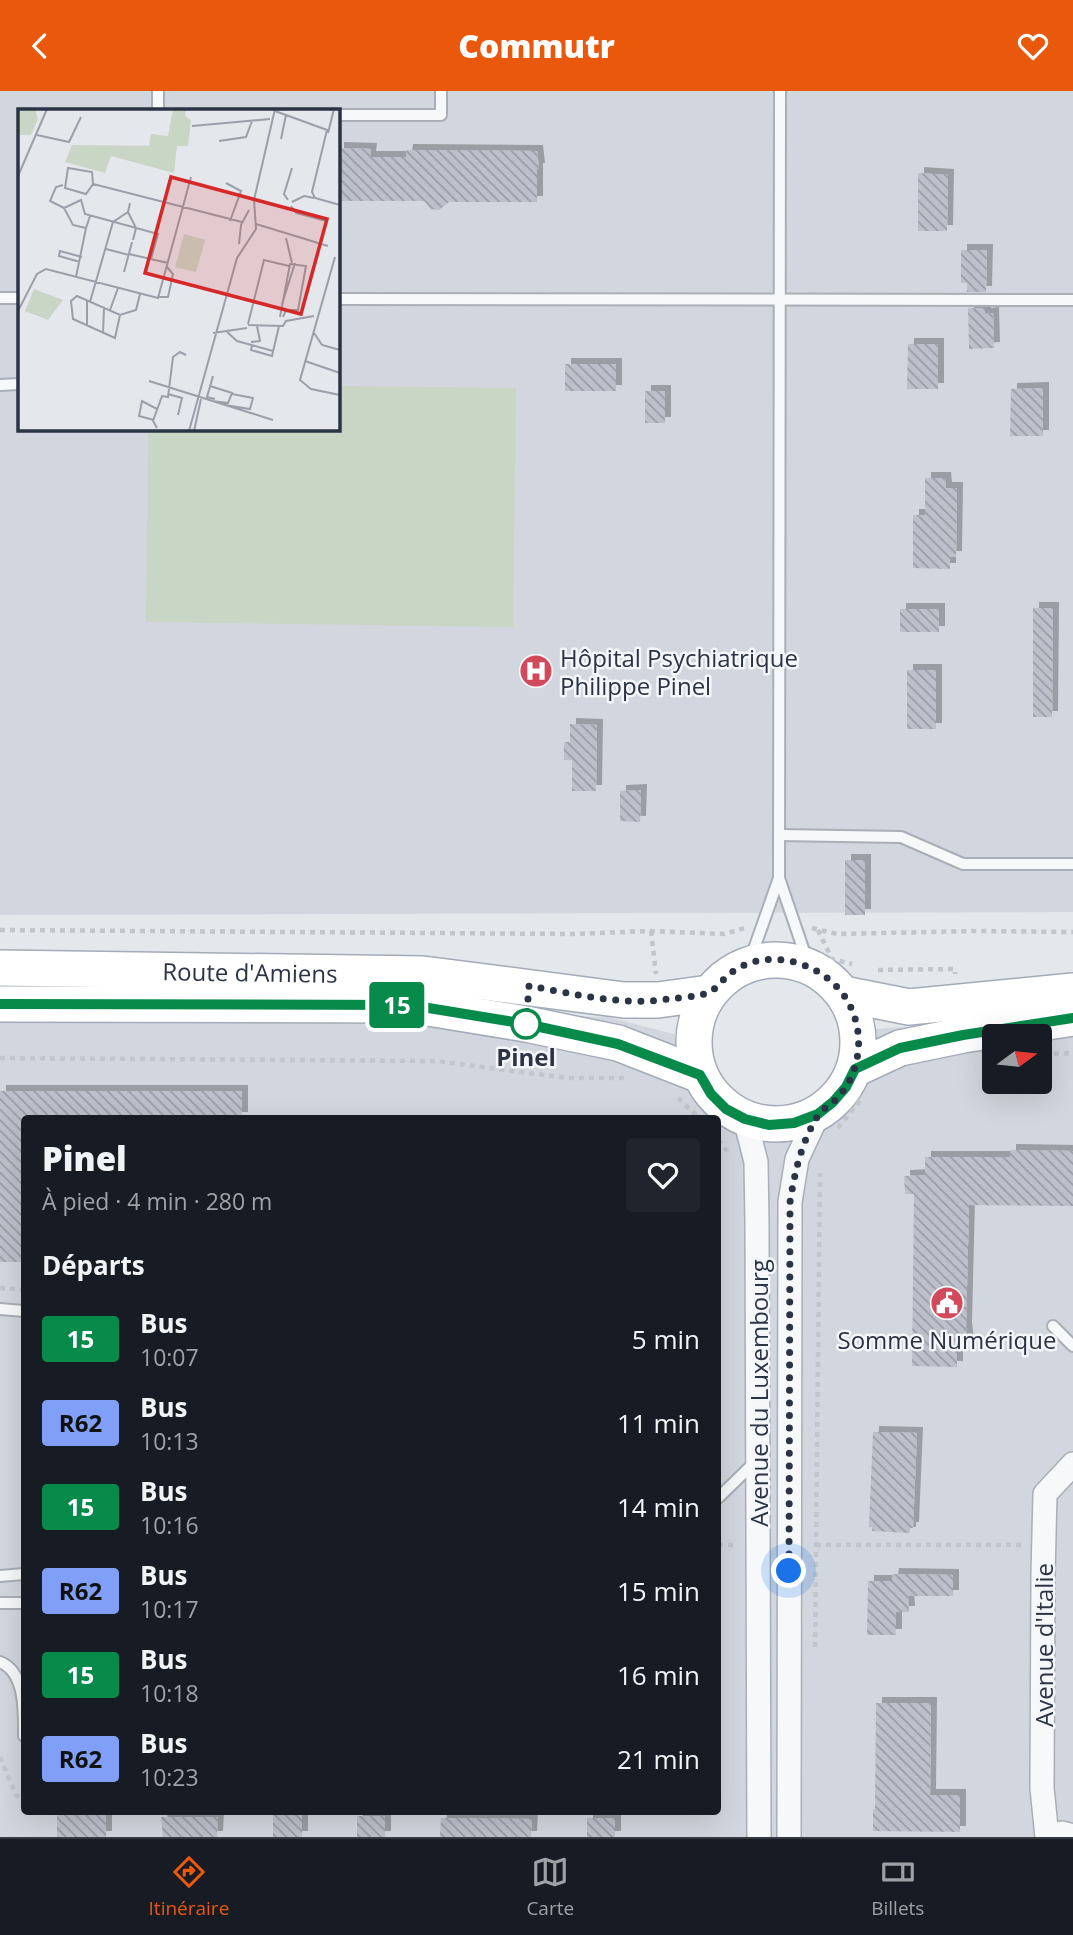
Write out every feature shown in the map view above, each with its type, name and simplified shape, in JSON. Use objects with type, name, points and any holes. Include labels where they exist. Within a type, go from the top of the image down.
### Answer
[{"type":"main road","points":[[860,1081],[858,1030],[853,1011],[843,994],[828,978],[809,966],[789,960],[769,960],[734,970],[709,993],[696,1019],[694,1047],[700,1075],[711,1094],[726,1109],[745,1119],[769,1125],[826,1123],[833,1102],[846,1087],[860,1081],[900,1048],[1073,1018]]},
{"type":"main road","name":"Route d'Amiens","points":[[0,968],[423,974],[624,1000],[658,1000],[709,993]]},
{"type":"main road","points":[[843,994],[909,1007],[1073,991]]},
{"type":"main road","name":"Route d'Amiens","points":[[0,1004],[410,1005],[526,1024],[618,1044],[700,1075]]},
{"type":"street","name":"Avenue du Luxembourg","points":[[745,1119],[755,1162],[759,1458],[759,1837]]},
{"type":"street","name":"Avenue du Luxembourg","points":[[789,1837],[790,1202],[797,1159],[826,1123]]},
{"type":"street","name":"Avenue d'Italie","points":[[1047,1837],[1042,1788],[1045,1494],[1073,1464]]},
{"type":"street","points":[[1047,1837],[1062,1833],[1073,1836]]},
{"type":"lane","points":[[158,91],[158,109]]},
{"type":"lane","points":[[340,115],[441,115],[442,91]]},
{"type":"lane","points":[[749,964],[779,878],[780,91]]},
{"type":"lane","points":[[0,298],[18,299]]},
{"type":"lane","points":[[340,299],[1073,300]]},
{"type":"lane","points":[[0,385],[18,384]]},
{"type":"lane","points":[[779,835],[901,837],[963,864],[1073,864]]},
{"type":"lane","points":[[779,878],[809,966]]},
{"type":"lane","points":[[0,1309],[21,1311]]},
{"type":"lane","points":[[1053,1326],[1073,1346]]},
{"type":"lane","points":[[721,1495],[759,1458]]},
{"type":"lane","points":[[0,1576],[21,1574]]},
{"type":"lane","points":[[0,1603],[21,1603]]},
{"type":"lane","points":[[0,1662],[8,1665],[21,1688]]},
{"type":"path","points":[[0,930],[573,934],[668,931],[724,934],[764,923]]},
{"type":"path","points":[[796,925],[836,934],[1073,932]]},
{"type":"path","points":[[1052,1054],[1073,1053]]},
{"type":"path","points":[[0,1058],[435,1061],[568,1078],[633,1079]]},
{"type":"path","points":[[826,1123],[860,1081]]},
{"type":"path","points":[[721,1144],[731,1157]]},
{"type":"path","points":[[814,1656],[820,1162]]},
{"type":"path","points":[[0,1288],[21,1290]]},
{"type":"path","points":[[721,1545],[735,1545]]},
{"type":"path","points":[[816,1545],[1044,1545]]},
{"type":"path","points":[[0,1757],[16,1795],[21,1798]]},
{"type":"shaded area","name":"Hôpital Psychiatrique Philippe Pinel","points":[[0,91],[1073,91],[1073,912],[0,915]]},
{"type":"shaded area","points":[[0,1000],[608,1017],[674,1034],[781,1143],[873,1029],[1073,1016],[1073,1837],[0,1837]]},
{"type":"green space","points":[[340,386],[516,388],[513,627],[146,622],[148,431],[340,431]]},
{"type":"building","points":[[340,148],[371,149],[370,157],[406,157],[407,150],[537,151],[537,202],[449,202],[439,210],[431,209],[424,201],[340,201]]},
{"type":"building","points":[[918,173],[948,175],[947,231],[918,231]]},
{"type":"building","points":[[961,250],[987,250],[986,292],[967,292],[967,283],[961,283]]},
{"type":"building","points":[[968,308],[985,308],[985,314],[993,313],[994,348],[969,349]]},
{"type":"building","points":[[908,344],[938,344],[938,389],[907,389]]},
{"type":"building","points":[[565,364],[616,364],[616,391],[565,391]]},
{"type":"building","points":[[1043,388],[1043,436],[1010,436],[1011,389]]},
{"type":"building","points":[[645,391],[665,391],[665,423],[645,423]]},
{"type":"building","points":[[925,478],[945,478],[946,488],[957,488],[956,557],[950,557],[950,569],[913,568],[913,515],[925,515]]},
{"type":"building","points":[[1033,608],[1053,608],[1052,717],[1033,717]]},
{"type":"building","points":[[900,609],[939,609],[939,632],[900,632]]},
{"type":"building","points":[[907,670],[936,670],[936,729],[907,729]]},
{"type":"building","points":[[570,724],[597,725],[596,791],[572,791],[572,760],[564,760],[564,742],[570,742]]},
{"type":"building","points":[[641,790],[640,822],[620,821],[620,791]]},
{"type":"building","points":[[845,860],[865,860],[865,915],[845,915]]},
{"type":"building","points":[[0,1091],[242,1091],[242,1115],[21,1115],[21,1262],[0,1262]]},
{"type":"building","points":[[1010,1150],[1073,1151],[1073,1206],[969,1205],[966,1328],[968,1346],[957,1346],[957,1367],[912,1366],[914,1194],[905,1194],[904,1176],[925,1175],[925,1157],[1010,1157]]},
{"type":"building","points":[[873,1432],[917,1433],[913,1528],[910,1528],[910,1533],[872,1531],[872,1527],[869,1527]]},
{"type":"building","points":[[893,1574],[953,1575],[953,1596],[908,1596],[909,1612],[896,1612],[896,1635],[867,1635],[868,1581],[892,1581]]},
{"type":"building","points":[[876,1703],[931,1703],[930,1795],[960,1795],[960,1832],[873,1831]]},
{"type":"building","points":[[57,1815],[106,1815],[106,1837],[57,1837]]},
{"type":"building","points":[[273,1815],[302,1815],[302,1837],[273,1837]]},
{"type":"building","points":[[357,1816],[385,1816],[385,1837],[357,1837]]},
{"type":"building","points":[[161,1817],[218,1817],[217,1837],[163,1837]]},
{"type":"building","points":[[441,1818],[532,1819],[531,1837],[440,1837]]},
{"type":"building","points":[[587,1818],[615,1818],[615,1837],[587,1837]]},
{"type":"bus line","name":"15","points":[[0,1004],[410,1005],[574,1033],[657,1057],[700,1075],[711,1094],[726,1109],[745,1119],[769,1125],[794,1123],[818,1114],[846,1087],[855,1069],[900,1048],[1073,1018]]},
{"type":"place","name":"Hôpital Psychiatrique Philippe Pinel","points":[[536,671]]},
{"type":"place","name":"Pinel","points":[[526,1024]]},
{"type":"place","name":"Somme Numérique","points":[[947,1303]]},
{"type":"route","points":[[526,1024],[529,986],[624,1000],[658,1000],[709,993],[734,970],[769,960],[789,960],[809,966],[828,978],[843,994],[853,1011],[859,1050],[855,1069],[846,1087],[818,1114],[797,1159],[790,1202],[789,1571]]}]
